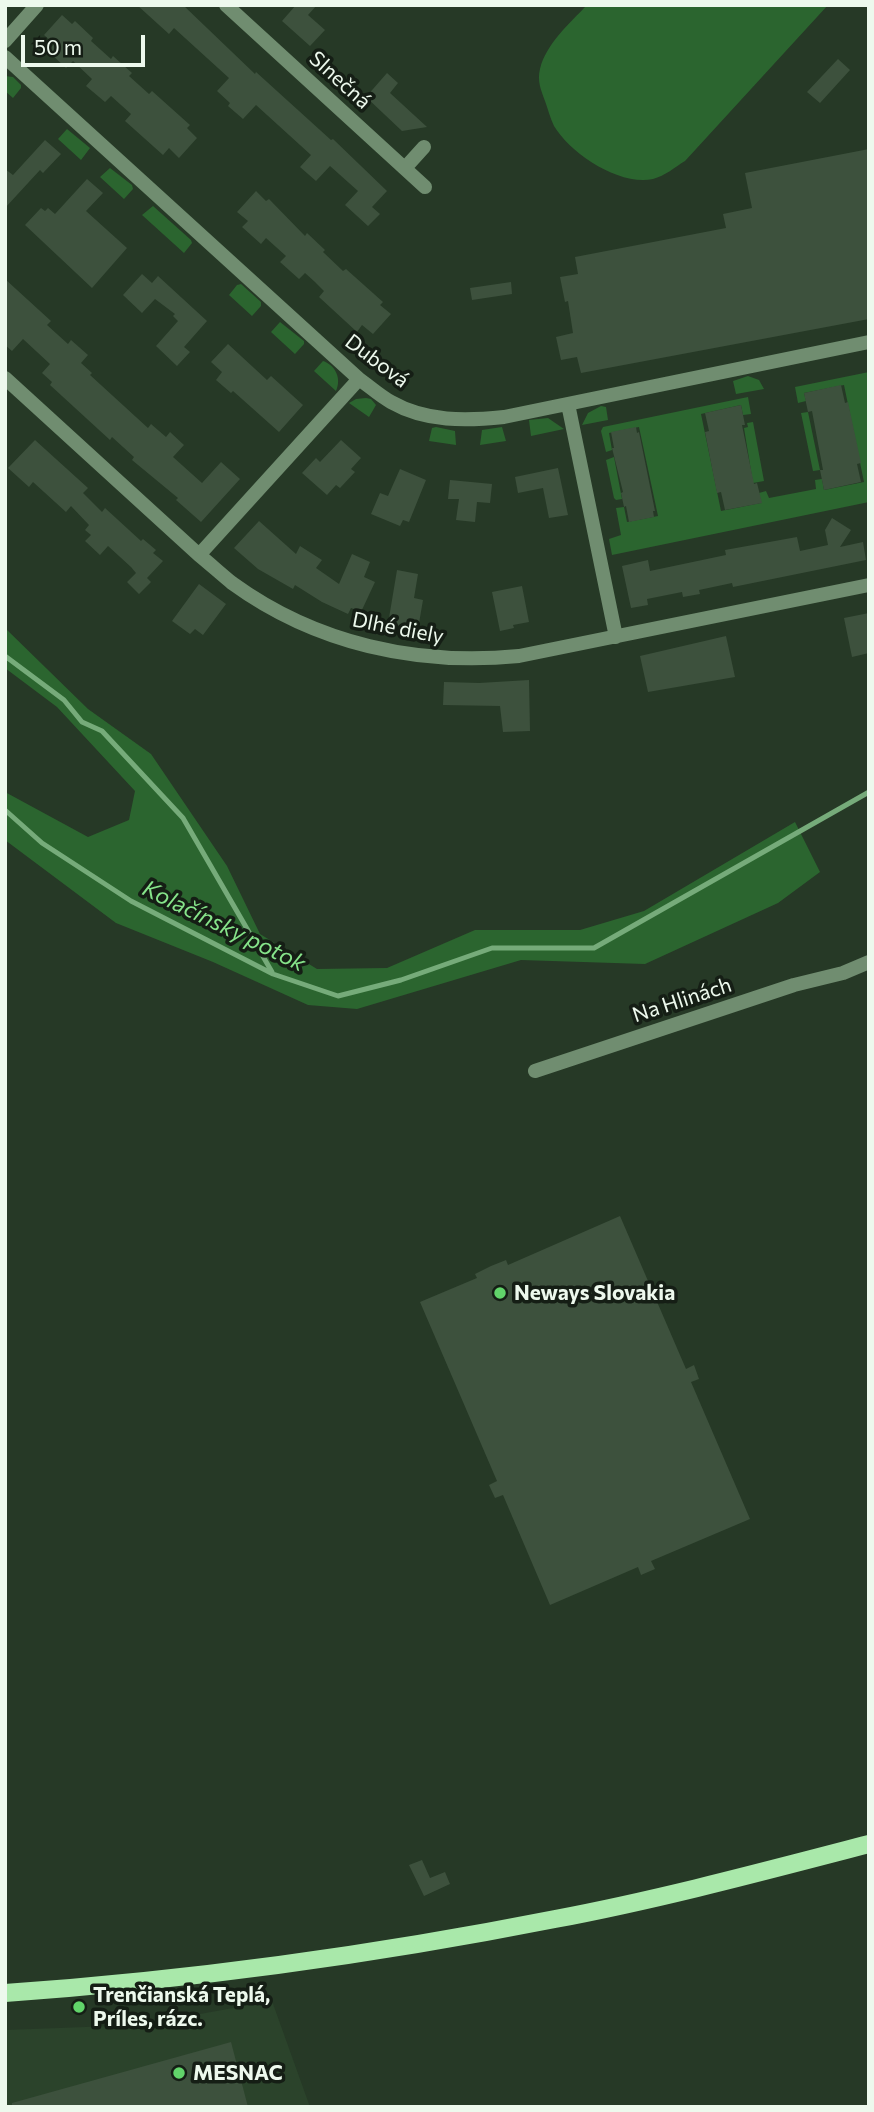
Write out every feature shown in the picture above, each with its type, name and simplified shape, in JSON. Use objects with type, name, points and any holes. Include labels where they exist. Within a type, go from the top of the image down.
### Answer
[{"type":"main road","points":[[5,1993],[90,1987],[263,1968],[438,1941],[643,1900],[869,1844]]},
{"type":"street","points":[[5,41],[37,5]]},
{"type":"street","name":"Slnečná","points":[[226,5],[425,187]]},
{"type":"street","name":"Dubová","points":[[5,57],[359,379],[391,402],[432,417],[468,421],[504,417],[869,342]]},
{"type":"street","points":[[405,168],[424,147]]},
{"type":"street","name":"Dlhé diely","points":[[5,378],[232,582],[294,620],[341,639],[408,655],[470,660],[494,658],[546,652],[869,585]]},
{"type":"street","points":[[199,555],[359,379]]},
{"type":"street","points":[[568,404],[616,637]]},
{"type":"street","name":"Na Hlinách","points":[[535,1071],[794,985],[843,973],[869,962]]},
{"type":"street","name":"Na Hlinách","points":[[843,973],[869,974]]},
{"type":"shaded area","points":[[272,2001],[310,2107],[5,2107],[5,2030],[139,2025]]},
{"type":"green space","points":[[587,5],[828,5],[685,161],[657,178],[640,180],[611,173],[572,147],[554,126],[541,89],[539,73],[547,51]]},
{"type":"green space","points":[[5,76],[13,77],[21,85],[13,98],[5,91]]},
{"type":"green space","points":[[67,129],[90,148],[81,160],[58,139]]},
{"type":"green space","points":[[110,168],[132,185],[133,189],[124,199],[100,177]]},
{"type":"green space","points":[[153,206],[191,240],[192,243],[184,253],[142,215]]},
{"type":"green space","points":[[241,284],[261,302],[261,306],[252,316],[229,295]]},
{"type":"green space","points":[[280,322],[304,341],[295,354],[271,332]]},
{"type":"green space","points":[[323,361],[336,373],[336,391],[314,371]]},
{"type":"green space","points":[[869,372],[869,502],[612,555],[609,539],[621,535],[616,508],[624,507],[627,522],[658,516],[639,427],[609,433],[612,450],[606,452],[601,431],[603,427],[748,397],[751,414],[743,415],[741,405],[701,414],[721,511],[761,503],[759,493],[766,491],[769,498],[816,489],[815,480],[822,479],[824,490],[864,482],[844,385],[804,393],[806,401],[798,403],[795,387]]},
{"type":"green space","points":[[748,376],[759,380],[764,389],[736,394],[733,381]]},
{"type":"green space","points":[[366,398],[376,405],[369,417],[349,403]]},
{"type":"green space","points":[[601,406],[606,407],[608,420],[582,425],[588,413]]},
{"type":"green space","points":[[808,412],[820,470],[813,471],[801,413]]},
{"type":"green space","points":[[548,418],[564,429],[531,436],[529,420]]},
{"type":"green space","points":[[753,422],[764,481],[753,483],[744,428],[748,427],[747,423]]},
{"type":"green space","points":[[502,427],[506,441],[480,445],[482,430]]},
{"type":"green space","points":[[432,428],[455,431],[456,445],[429,441]]},
{"type":"green space","points":[[614,457],[622,499],[616,500],[606,460]]},
{"type":"green space","points":[[5,628],[88,709],[151,754],[227,866],[260,934],[317,969],[387,968],[475,930],[580,930],[644,911],[795,822],[820,872],[778,903],[645,964],[521,960],[357,1009],[308,1005],[213,962],[116,923],[5,840],[5,792],[88,837],[129,820],[135,791],[57,707],[5,668]]},
{"type":"building","points":[[137,5],[183,5],[255,74],[256,72],[333,139],[387,191],[372,207],[380,214],[368,226],[345,205],[358,191],[330,166],[316,181],[300,167],[311,155],[256,105],[243,119],[228,106],[230,103],[217,91],[229,78],[174,28],[169,34]]},
{"type":"building","points":[[296,5],[317,5],[308,15],[325,30],[310,46],[282,21]]},
{"type":"building","points":[[62,15],[72,24],[75,21],[93,38],[91,41],[132,73],[129,76],[149,94],[152,91],[190,125],[187,128],[197,138],[179,158],[169,148],[163,155],[125,121],[131,114],[111,96],[105,102],[86,86],[92,79],[73,61],[66,68],[48,51],[54,44],[44,35]]},
{"type":"building","points":[[838,59],[850,70],[820,103],[807,92]]},
{"type":"building","points":[[387,73],[398,83],[390,93],[427,127],[402,131],[366,97]]},
{"type":"building","points":[[45,140],[61,154],[43,173],[40,170],[5,208],[5,169],[13,175]]},
{"type":"building","points":[[869,149],[869,319],[581,373],[577,357],[561,360],[556,337],[573,333],[568,301],[565,302],[560,277],[578,274],[575,257],[726,228],[723,214],[752,208],[745,173]]},
{"type":"building","points":[[87,179],[103,193],[86,211],[127,248],[92,288],[25,225],[41,208],[45,211],[48,208],[55,214]]},
{"type":"building","points":[[256,191],[266,201],[269,199],[305,236],[307,233],[343,271],[346,269],[383,302],[380,305],[391,314],[373,334],[362,325],[357,332],[319,297],[324,291],[315,282],[305,273],[299,279],[280,262],[286,256],[266,238],[261,244],[242,227],[248,221],[237,212]]},
{"type":"building","points":[[142,274],[152,283],[158,276],[207,321],[184,347],[190,352],[177,366],[156,346],[178,321],[173,316],[175,314],[155,299],[142,313],[123,295]]},
{"type":"building","points":[[5,279],[51,321],[47,325],[68,344],[71,340],[88,355],[81,363],[92,373],[90,375],[148,428],[151,424],[166,437],[170,432],[184,445],[173,457],[202,483],[221,462],[240,479],[201,522],[176,500],[178,498],[132,460],[134,457],[112,437],[110,440],[50,385],[52,382],[42,373],[50,364],[23,339],[12,351],[5,345]]},
{"type":"building","points":[[511,282],[512,294],[472,300],[470,288]]},
{"type":"building","points":[[228,344],[267,380],[271,376],[303,405],[279,432],[233,391],[231,393],[216,380],[222,372],[211,362]]},
{"type":"building","points":[[841,385],[845,403],[848,402],[861,463],[857,464],[861,482],[824,490],[812,411],[808,412],[804,393]]},
{"type":"building","points":[[741,405],[745,425],[742,425],[754,484],[757,483],[762,503],[725,510],[721,492],[717,493],[705,432],[709,431],[705,413]]},
{"type":"building","points":[[636,427],[655,511],[654,517],[629,522],[612,448],[611,432]]},
{"type":"building","points":[[35,440],[88,488],[83,493],[102,512],[105,508],[141,541],[143,539],[156,550],[153,553],[163,561],[147,578],[151,582],[139,594],[127,582],[136,573],[108,546],[100,555],[85,541],[91,535],[85,530],[89,525],[71,506],[66,512],[33,482],[29,487],[8,468]]},
{"type":"building","points":[[341,440],[361,458],[351,469],[355,472],[340,488],[336,485],[327,495],[302,473],[316,458],[320,462]]},
{"type":"building","points":[[558,468],[568,515],[549,518],[543,488],[518,493],[515,477]]},
{"type":"building","points":[[400,469],[426,480],[409,522],[403,520],[400,526],[371,514],[380,493],[388,496]]},
{"type":"building","points":[[450,480],[492,484],[490,503],[477,502],[475,522],[456,520],[459,499],[448,499]]},
{"type":"building","points":[[832,518],[851,530],[840,547],[863,542],[866,560],[733,587],[732,583],[699,590],[700,594],[683,597],[682,592],[647,599],[648,605],[631,608],[622,566],[648,560],[650,571],[726,555],[725,550],[797,537],[800,551],[828,545],[825,530]]},
{"type":"building","points":[[259,521],[296,554],[300,546],[322,560],[316,568],[339,584],[352,554],[370,562],[364,577],[375,582],[361,612],[351,608],[348,614],[295,585],[293,589],[258,569],[234,548]]},
{"type":"building","points":[[397,570],[418,574],[414,598],[423,600],[418,629],[388,624]]},
{"type":"building","points":[[199,584],[226,604],[203,635],[195,629],[190,634],[172,621]]},
{"type":"building","points":[[522,586],[529,622],[500,631],[492,592]]},
{"type":"building","points":[[869,613],[869,653],[852,657],[844,618]]},
{"type":"building","points":[[726,636],[735,677],[648,692],[640,656]]},
{"type":"building","points":[[529,680],[530,731],[503,732],[500,706],[443,705],[444,682]]},
{"type":"building","points":[[620,1216],[686,1369],[694,1365],[699,1379],[691,1382],[750,1519],[651,1561],[655,1569],[641,1575],[638,1567],[550,1605],[503,1495],[495,1498],[489,1485],[497,1481],[420,1302],[477,1278],[475,1274],[491,1266],[506,1260],[508,1265]]},
{"type":"building","points":[[422,1860],[430,1878],[445,1872],[450,1884],[424,1896],[409,1865]]},
{"type":"building","name":"MESNAC","points":[[231,2042],[248,2107],[12,2107],[12,2103]]},
{"type":"waterway","points":[[5,656],[64,700],[82,722],[102,731],[183,818],[272,972]]},
{"type":"waterway","name":"Kolačínsky potok","points":[[5,810],[42,843],[131,901],[273,974],[338,996],[401,980],[492,948],[594,948],[869,792]]},
{"type":"place","name":"Neways Slovakia","points":[[500,1293]]},
{"type":"place","name":"Trenčianská Teplá, Príles, rázc.","points":[[79,2007]]},
{"type":"place","name":"MESNAC","points":[[179,2073]]}]
